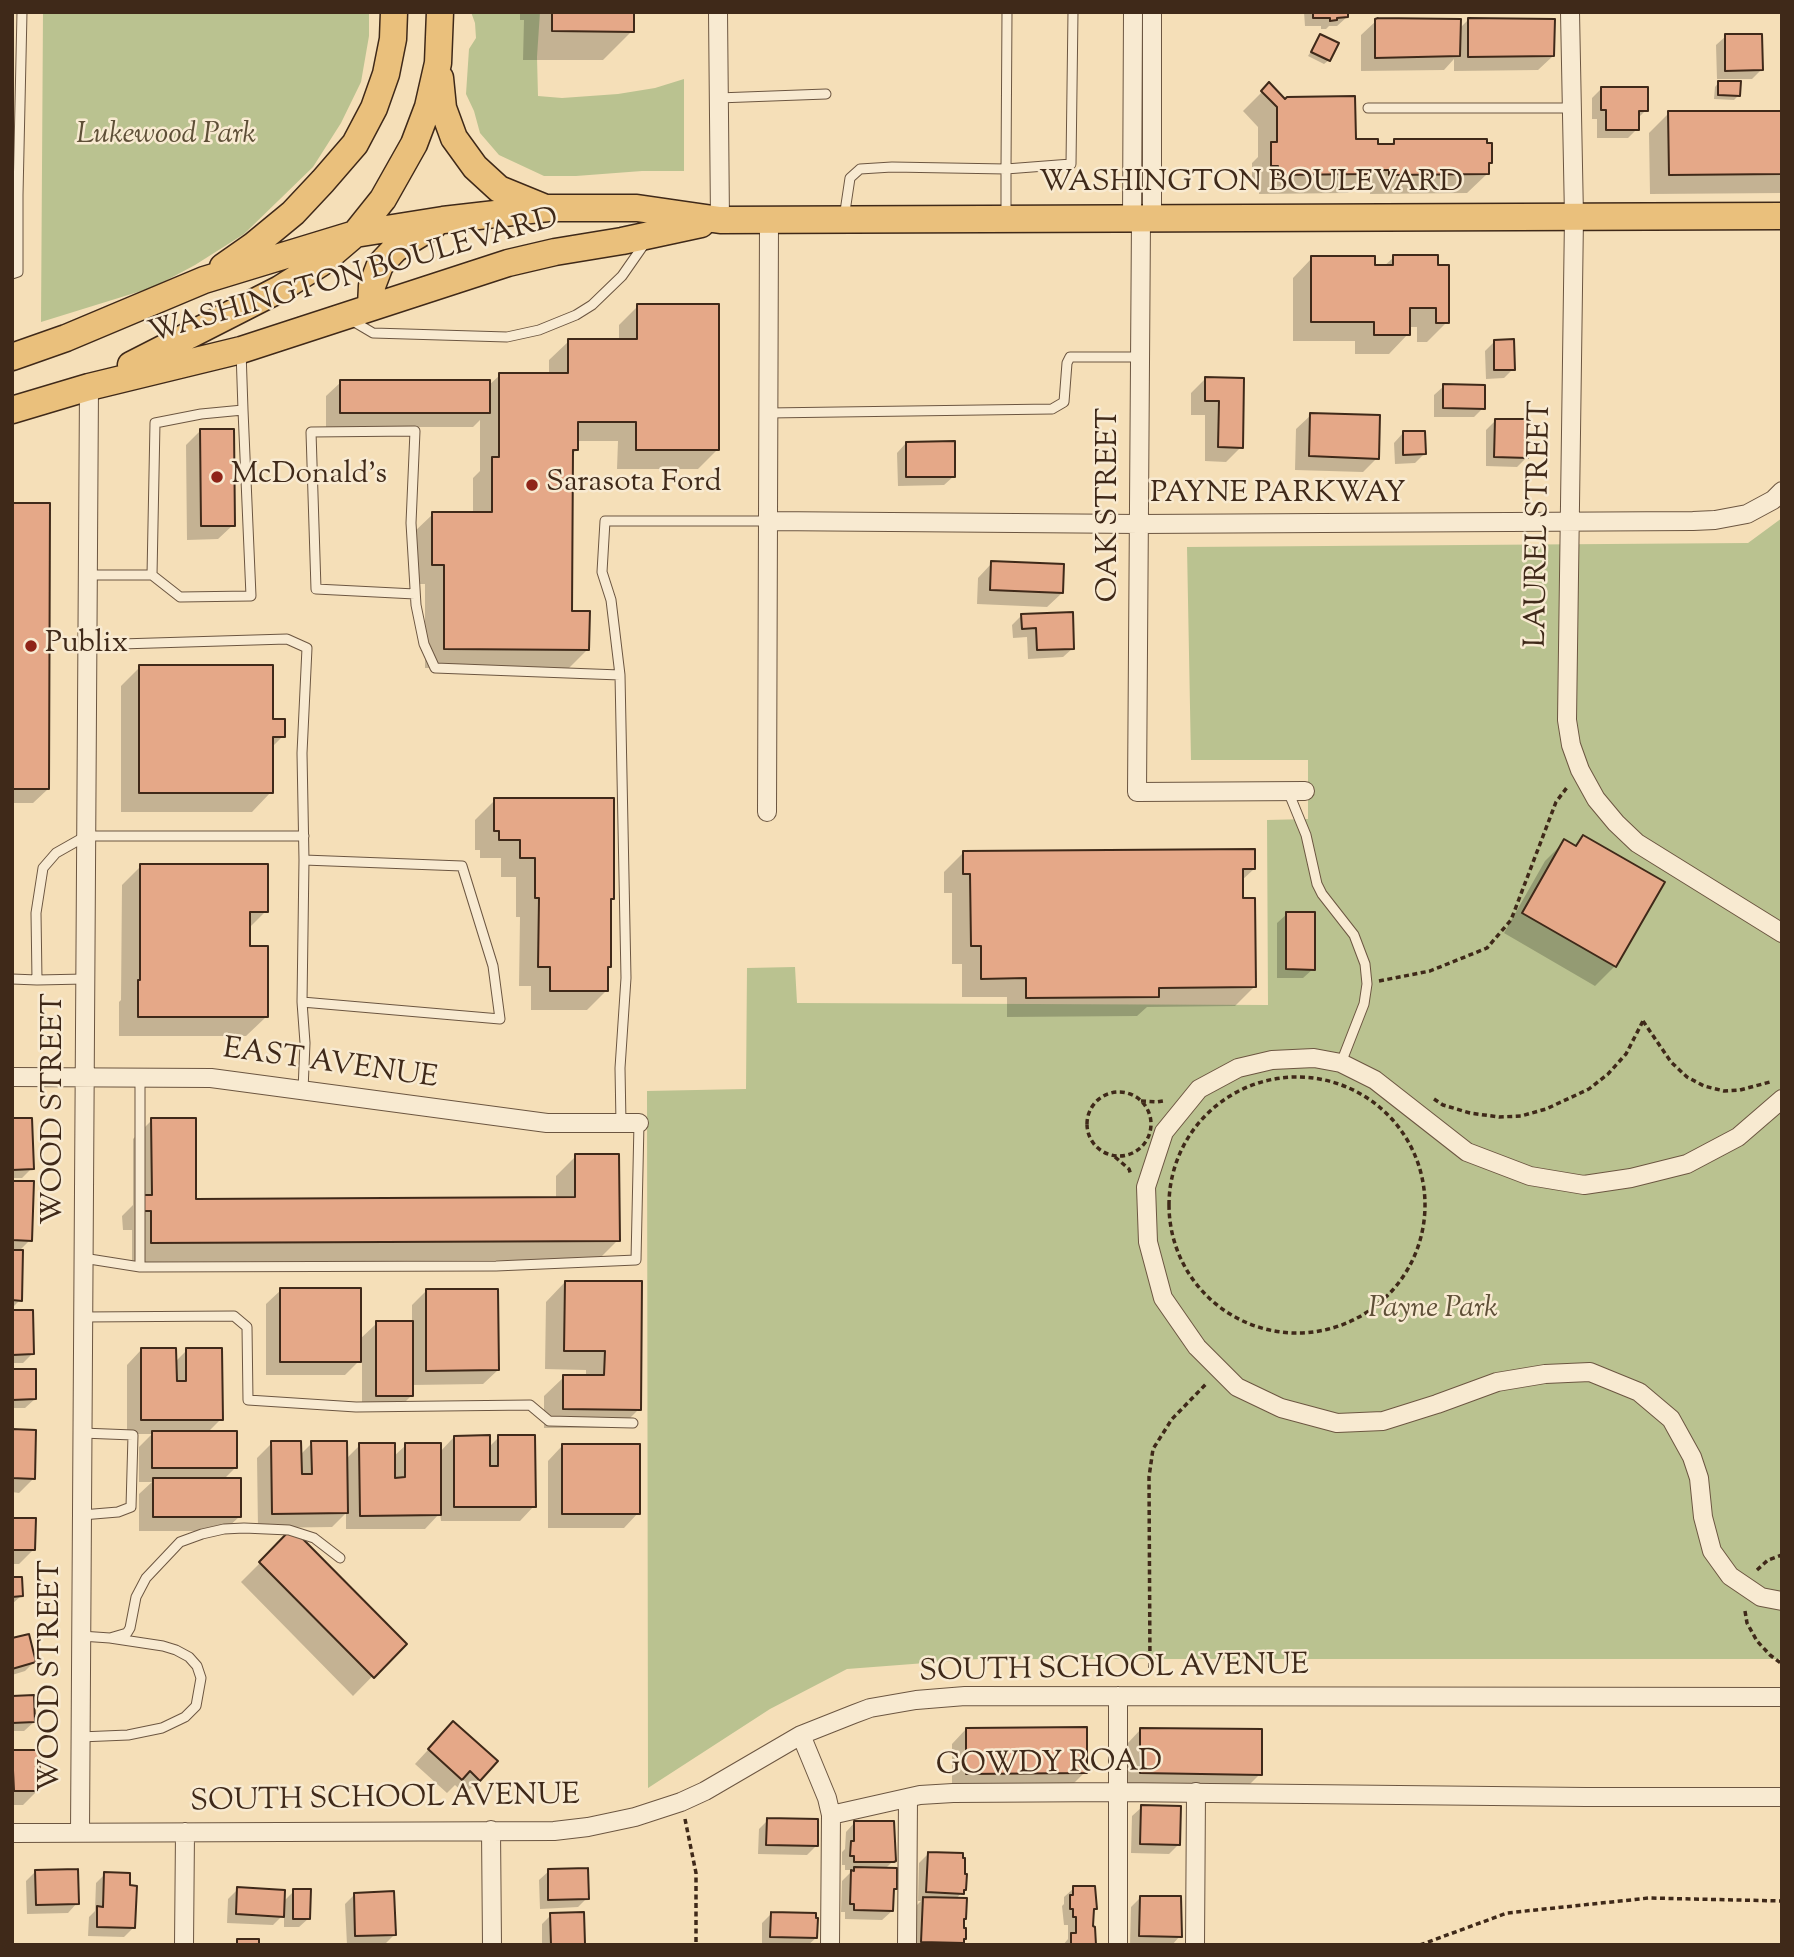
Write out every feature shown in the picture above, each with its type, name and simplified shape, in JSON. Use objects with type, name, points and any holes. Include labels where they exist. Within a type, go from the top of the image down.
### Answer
[{"type":"main road","points":[[12,357],[66,338],[204,280],[253,246],[293,213],[355,144],[374,108],[386,74],[393,39],[394,12]]},
{"type":"main road","points":[[440,12],[438,63],[443,108],[454,138],[475,167],[499,189],[548,208]]},
{"type":"main road","points":[[12,410],[89,387],[280,289],[321,263],[355,234],[383,199],[414,145],[428,107],[438,63]]},
{"type":"main road","name":"WASHINGTON BOULEVARD","points":[[204,280],[355,234],[443,220],[548,208],[637,208],[720,220],[1782,216]]},
{"type":"main road","points":[[371,306],[372,286],[380,264],[396,249],[443,220]]},
{"type":"main road","name":"WASHINGTON BOULEVARD","points":[[89,387],[241,349],[508,263],[720,220]]},
{"type":"street","points":[[718,12],[720,220]]},
{"type":"street","points":[[1133,12],[1142,219]]},
{"type":"street","points":[[1142,219],[1152,12]]},
{"type":"street","name":"LAUREL STREET","points":[[1570,12],[1574,217],[1567,720],[1571,745],[1580,770],[1596,799],[1637,843],[1782,933]]},
{"type":"street","name":"OAK STREET","points":[[1142,219],[1137,792],[1296,791]]},
{"type":"street","points":[[767,812],[769,220]]},
{"type":"street","name":"WOOD STREET","points":[[80,1832],[89,387]]},
{"type":"street","name":"PAYNE PARKWAY","points":[[767,521],[1139,524],[1715,520],[1747,514],[1773,500],[1782,491]]},
{"type":"street","points":[[1782,1099],[1738,1137],[1687,1164],[1631,1178],[1584,1185],[1530,1176],[1466,1152],[1375,1080],[1340,1070],[1314,1058],[1272,1060],[1238,1068],[1199,1088],[1164,1132],[1146,1187],[1148,1242],[1163,1298],[1198,1347],[1237,1387],[1281,1408],[1337,1423],[1383,1420],[1497,1382],[1545,1374],[1590,1372],[1639,1392],[1671,1419],[1692,1457],[1699,1478],[1703,1517],[1712,1551],[1730,1576],[1761,1597],[1782,1601]]},
{"type":"street","name":"EAST AVENUE","points":[[12,1077],[211,1077],[547,1123],[630,1123]]},
{"type":"street","name":"SOUTH SCHOOL AVENUE","points":[[12,1833],[554,1831],[588,1827],[635,1817],[681,1802],[801,1735],[870,1709],[916,1700],[965,1696],[1782,1697]]},
{"type":"street","points":[[1118,1696],[1118,1945]]},
{"type":"street","points":[[801,1735],[827,1798],[831,1815],[830,1945]]},
{"type":"street","points":[[1195,1945],[1196,1792]]},
{"type":"street","name":"GOWDY ROAD","points":[[831,1815],[934,1793],[1196,1792],[1782,1797]]},
{"type":"street","points":[[907,1945],[908,1798]]},
{"type":"street","points":[[491,1830],[492,1945]]},
{"type":"street","points":[[184,1945],[185,1832]]},
{"type":"lane","points":[[12,274],[18,272],[22,12]]},
{"type":"lane","points":[[1006,219],[1007,12]]},
{"type":"lane","points":[[844,219],[850,178],[860,169],[1006,169],[1071,164],[1073,12]]},
{"type":"lane","points":[[719,98],[826,94]]},
{"type":"lane","points":[[1368,108],[1572,108]]},
{"type":"lane","points":[[344,315],[373,332],[507,337],[539,330],[576,315],[592,304],[622,276],[651,235]]},
{"type":"lane","points":[[88,575],[152,575],[180,597],[251,596],[241,349]]},
{"type":"lane","points":[[768,413],[1052,409],[1064,402],[1067,363],[1070,357],[1140,357]]},
{"type":"lane","points":[[152,575],[155,423],[201,414],[243,410]]},
{"type":"lane","points":[[415,594],[316,589],[311,432],[415,431],[411,523],[415,594],[424,644],[435,668],[620,675]]},
{"type":"lane","points":[[83,1258],[140,1266],[496,1266],[636,1260],[630,1123],[620,1068],[626,978],[620,675],[611,600],[602,572],[605,521],[767,521]]},
{"type":"lane","points":[[87,645],[288,639],[307,648],[302,753],[302,1002],[306,1042],[303,1090]]},
{"type":"lane","points":[[1296,791],[1317,884],[1354,935],[1365,964],[1367,984],[1359,1020],[1340,1070]]},
{"type":"lane","points":[[37,981],[36,913],[43,868],[56,853],[86,836],[304,836]]},
{"type":"lane","points":[[302,1002],[500,1019],[493,966],[462,866],[304,860]]},
{"type":"lane","points":[[12,979],[85,979]]},
{"type":"lane","points":[[140,1077],[140,1266]]},
{"type":"lane","points":[[83,1317],[234,1316],[247,1327],[248,1400],[356,1407],[530,1405],[549,1421],[634,1423]]},
{"type":"lane","points":[[82,1433],[133,1435],[131,1507],[118,1512],[82,1515]]},
{"type":"lane","points":[[110,1638],[127,1633],[136,1597],[146,1578],[180,1542],[202,1534],[244,1528],[289,1530],[314,1538],[340,1558]]},
{"type":"lane","points":[[80,1737],[128,1735],[162,1728],[184,1717],[196,1706],[201,1678],[190,1657],[163,1646],[81,1636]]},
{"type":"path","points":[[1367,984],[1430,971],[1487,948],[1511,920],[1556,802],[1580,770]]},
{"type":"path","points":[[1431,1098],[1443,1105],[1470,1113],[1499,1117],[1521,1116],[1546,1109],[1589,1090],[1608,1074],[1626,1054],[1643,1021],[1671,1062],[1687,1077],[1704,1086],[1724,1091],[1740,1090],[1772,1081]]},
{"type":"path","points":[[1315,1073],[1340,1070]]},
{"type":"path","points":[[1281,1072],[1292,1071]]},
{"type":"path","points":[[1250,1080],[1259,1077]]},
{"type":"path","points":[[1303,1077],[1329,1080],[1353,1089],[1392,1118],[1420,1161],[1426,1212],[1414,1261],[1383,1301],[1340,1327],[1290,1334],[1240,1321],[1200,1290],[1175,1246],[1168,1196],[1181,1147],[1211,1107],[1257,1083],[1303,1077]]},
{"type":"path","points":[[1140,1155],[1151,1130],[1151,1117],[1146,1105],[1125,1092],[1112,1092],[1100,1097],[1087,1118],[1087,1131],[1101,1152],[1126,1156],[1138,1151],[1143,1145]]},
{"type":"path","points":[[1141,1101],[1171,1099]]},
{"type":"path","points":[[1178,1142],[1195,1118],[1211,1103]]},
{"type":"path","points":[[1166,1180],[1173,1155]]},
{"type":"path","points":[[1114,1156],[1129,1170],[1132,1177]]},
{"type":"path","points":[[1150,1668],[1149,1477],[1153,1449],[1172,1419],[1209,1381],[1203,1375]]},
{"type":"path","points":[[1752,1574],[1769,1560],[1782,1555]]},
{"type":"path","points":[[1744,1605],[1747,1623],[1757,1641],[1782,1664]]},
{"type":"path","points":[[681,1802],[696,1872],[696,1945]]},
{"type":"path","points":[[1420,1945],[1507,1913],[1649,1898],[1782,1901]]},
{"type":"green space","name":"Lukewood Park","points":[[43,12],[369,12],[369,36],[361,82],[341,123],[313,167],[244,234],[154,287],[41,322]]},
{"type":"green space","points":[[471,12],[540,12],[538,96],[562,98],[618,94],[655,88],[684,79],[684,171],[544,176],[499,155],[480,133],[466,94],[469,49],[476,38]]},
{"type":"green space","name":"Payne Park","points":[[1782,518],[1782,1659],[978,1659],[847,1669],[770,1709],[648,1788],[647,1091],[746,1089],[747,968],[795,967],[797,1003],[1268,1005],[1267,820],[1308,819],[1308,760],[1191,760],[1187,547],[1748,543]]},
{"type":"building","points":[[552,12],[634,12],[634,32],[552,31]]},
{"type":"building","points":[[1313,12],[1348,12],[1348,17],[1330,21],[1330,18],[1313,18]]},
{"type":"building","points":[[1468,18],[1555,19],[1554,56],[1468,57]]},
{"type":"building","points":[[1375,19],[1461,19],[1460,56],[1375,58]]},
{"type":"building","points":[[1320,34],[1339,43],[1330,61],[1311,52]]},
{"type":"building","points":[[1725,34],[1762,34],[1763,70],[1725,71]]},
{"type":"building","points":[[1718,81],[1741,81],[1740,96],[1718,95]]},
{"type":"building","points":[[1269,82],[1285,99],[1355,96],[1356,139],[1378,139],[1378,144],[1394,144],[1394,139],[1487,139],[1487,143],[1492,143],[1489,174],[1389,175],[1389,170],[1369,170],[1369,174],[1278,175],[1278,166],[1271,166],[1271,142],[1277,142],[1277,107],[1261,91]]},
{"type":"building","points":[[1601,87],[1648,87],[1648,111],[1639,111],[1639,130],[1606,130],[1606,110],[1601,110]]},
{"type":"building","points":[[1668,111],[1782,111],[1782,174],[1669,175]]},
{"type":"building","points":[[1393,255],[1438,255],[1438,265],[1449,265],[1449,323],[1436,323],[1436,308],[1410,308],[1410,335],[1374,335],[1374,322],[1311,322],[1311,256],[1375,256],[1375,265],[1393,265]]},
{"type":"building","name":"Sarasota Ford","points":[[637,304],[719,304],[719,450],[636,450],[636,422],[578,422],[578,450],[573,450],[572,611],[590,611],[589,650],[444,649],[444,565],[432,565],[432,512],[492,512],[492,457],[499,457],[499,373],[568,373],[568,339],[637,339]]},
{"type":"building","points":[[1514,339],[1515,370],[1494,370],[1494,340]]},
{"type":"building","points":[[1205,377],[1244,378],[1243,448],[1218,447],[1219,401],[1205,401]]},
{"type":"building","points":[[340,380],[490,380],[490,413],[340,413]]},
{"type":"building","points":[[1443,384],[1485,385],[1485,409],[1443,408]]},
{"type":"building","points":[[1310,413],[1380,415],[1379,459],[1309,456]]},
{"type":"building","points":[[1495,419],[1529,419],[1528,458],[1494,457]]},
{"type":"building","name":"McDonald's","points":[[200,429],[234,429],[235,526],[201,526]]},
{"type":"building","points":[[1403,431],[1425,431],[1426,454],[1403,455]]},
{"type":"building","points":[[955,441],[955,477],[906,477],[906,442]]},
{"type":"building","name":"Publix","points":[[12,503],[50,503],[49,789],[12,789]]},
{"type":"building","points":[[991,561],[1064,564],[1063,593],[990,590]]},
{"type":"building","points":[[1073,612],[1074,649],[1037,650],[1036,628],[1022,629],[1021,614]]},
{"type":"building","points":[[139,665],[273,665],[273,719],[285,719],[285,737],[273,737],[273,793],[139,793]]},
{"type":"building","points":[[494,798],[614,798],[614,899],[611,899],[611,967],[608,967],[608,991],[550,991],[550,967],[538,967],[539,898],[535,898],[535,858],[520,858],[520,840],[499,840],[499,831],[494,831]]},
{"type":"building","points":[[1583,835],[1665,882],[1616,967],[1522,913],[1564,839],[1576,846]]},
{"type":"building","points":[[1255,849],[1255,869],[1243,869],[1243,898],[1255,898],[1256,987],[1159,988],[1159,997],[1026,998],[1026,978],[981,979],[981,946],[971,946],[970,874],[963,874],[963,851]]},
{"type":"building","points":[[140,864],[268,864],[268,912],[250,912],[250,946],[268,946],[268,1017],[138,1017]]},
{"type":"building","points":[[1286,912],[1315,912],[1315,970],[1286,969]]},
{"type":"building","points":[[12,1118],[32,1118],[34,1169],[12,1170]]},
{"type":"building","points":[[151,1118],[196,1118],[196,1199],[575,1197],[575,1154],[619,1154],[620,1241],[151,1243],[151,1211],[141,1211],[141,1195],[152,1195]]},
{"type":"building","points":[[12,1181],[34,1181],[32,1241],[12,1240]]},
{"type":"building","points":[[12,1250],[23,1250],[22,1301],[12,1300]]},
{"type":"building","points":[[565,1281],[642,1281],[641,1410],[563,1409],[563,1375],[604,1375],[605,1351],[564,1351]]},
{"type":"building","points":[[280,1288],[361,1288],[361,1362],[280,1362]]},
{"type":"building","points":[[426,1289],[498,1289],[499,1370],[426,1371]]},
{"type":"building","points":[[12,1310],[33,1310],[34,1354],[12,1355]]},
{"type":"building","points":[[376,1321],[413,1321],[413,1396],[376,1396]]},
{"type":"building","points":[[141,1348],[176,1348],[177,1381],[186,1381],[186,1348],[222,1348],[223,1420],[141,1420]]},
{"type":"building","points":[[12,1369],[36,1369],[36,1399],[12,1400]]},
{"type":"building","points":[[12,1429],[36,1430],[35,1479],[12,1478]]},
{"type":"building","points":[[152,1431],[237,1431],[237,1468],[152,1468]]},
{"type":"building","points":[[490,1435],[490,1466],[498,1466],[498,1435],[535,1435],[536,1507],[454,1507],[454,1436]]},
{"type":"building","points":[[271,1441],[301,1441],[302,1474],[312,1474],[311,1441],[347,1441],[348,1513],[272,1514]]},
{"type":"building","points":[[359,1443],[395,1443],[395,1478],[405,1477],[405,1443],[441,1443],[441,1515],[360,1516]]},
{"type":"building","points":[[562,1444],[640,1444],[640,1514],[562,1514]]},
{"type":"building","points":[[153,1478],[241,1478],[241,1517],[153,1517]]},
{"type":"building","points":[[12,1518],[36,1518],[35,1550],[12,1550]]},
{"type":"building","points":[[292,1528],[407,1644],[374,1678],[259,1562]]},
{"type":"building","points":[[12,1577],[22,1577],[23,1596],[12,1597]]},
{"type":"building","points":[[29,1634],[36,1662],[12,1669],[12,1638]]},
{"type":"building","points":[[34,1695],[35,1722],[12,1723],[12,1696]]},
{"type":"building","points":[[453,1721],[498,1761],[480,1781],[470,1771],[462,1780],[428,1749]]},
{"type":"building","points":[[1087,1727],[1087,1773],[966,1774],[966,1728]]},
{"type":"building","points":[[1140,1728],[1262,1729],[1262,1775],[1140,1773]]},
{"type":"building","points":[[12,1750],[40,1750],[39,1791],[14,1791]]},
{"type":"building","points":[[1141,1805],[1181,1806],[1180,1845],[1140,1844]]},
{"type":"building","points":[[767,1818],[818,1819],[818,1846],[766,1845]]},
{"type":"building","points":[[854,1821],[894,1821],[896,1861],[854,1862],[854,1856],[850,1856],[851,1841],[854,1841]]},
{"type":"building","points":[[928,1852],[963,1853],[967,1874],[964,1894],[926,1892]]},
{"type":"building","points":[[854,1867],[897,1868],[893,1911],[854,1910],[854,1904],[850,1904],[851,1870],[854,1871]]},
{"type":"building","points":[[588,1868],[589,1899],[548,1900],[548,1869]]},
{"type":"building","points":[[78,1869],[79,1904],[36,1905],[35,1870]]},
{"type":"building","points":[[104,1872],[130,1873],[130,1885],[137,1886],[135,1928],[97,1927],[97,1906],[103,1907]]},
{"type":"building","points":[[1073,1886],[1095,1886],[1097,1909],[1094,1909],[1093,1926],[1096,1945],[1071,1944],[1071,1933],[1076,1933],[1076,1917],[1073,1917],[1073,1909],[1070,1909]]},
{"type":"building","points":[[237,1887],[285,1890],[284,1917],[236,1914]]},
{"type":"building","points":[[293,1889],[311,1889],[310,1919],[293,1919]]},
{"type":"building","points":[[394,1891],[396,1935],[355,1936],[354,1893]]},
{"type":"building","points":[[1140,1896],[1181,1896],[1182,1937],[1139,1936]]},
{"type":"building","points":[[923,1897],[967,1898],[964,1943],[921,1942]]},
{"type":"building","points":[[584,1912],[585,1944],[551,1945],[550,1913]]},
{"type":"building","points":[[771,1912],[816,1913],[817,1938],[770,1937]]},
{"type":"building","points":[[237,1939],[259,1939],[259,1945],[237,1945]]},
{"type":"place","name":"McDonald's","points":[[217,477]]},
{"type":"place","name":"Sarasota Ford","points":[[532,485]]},
{"type":"place","name":"Publix","points":[[31,646]]}]
